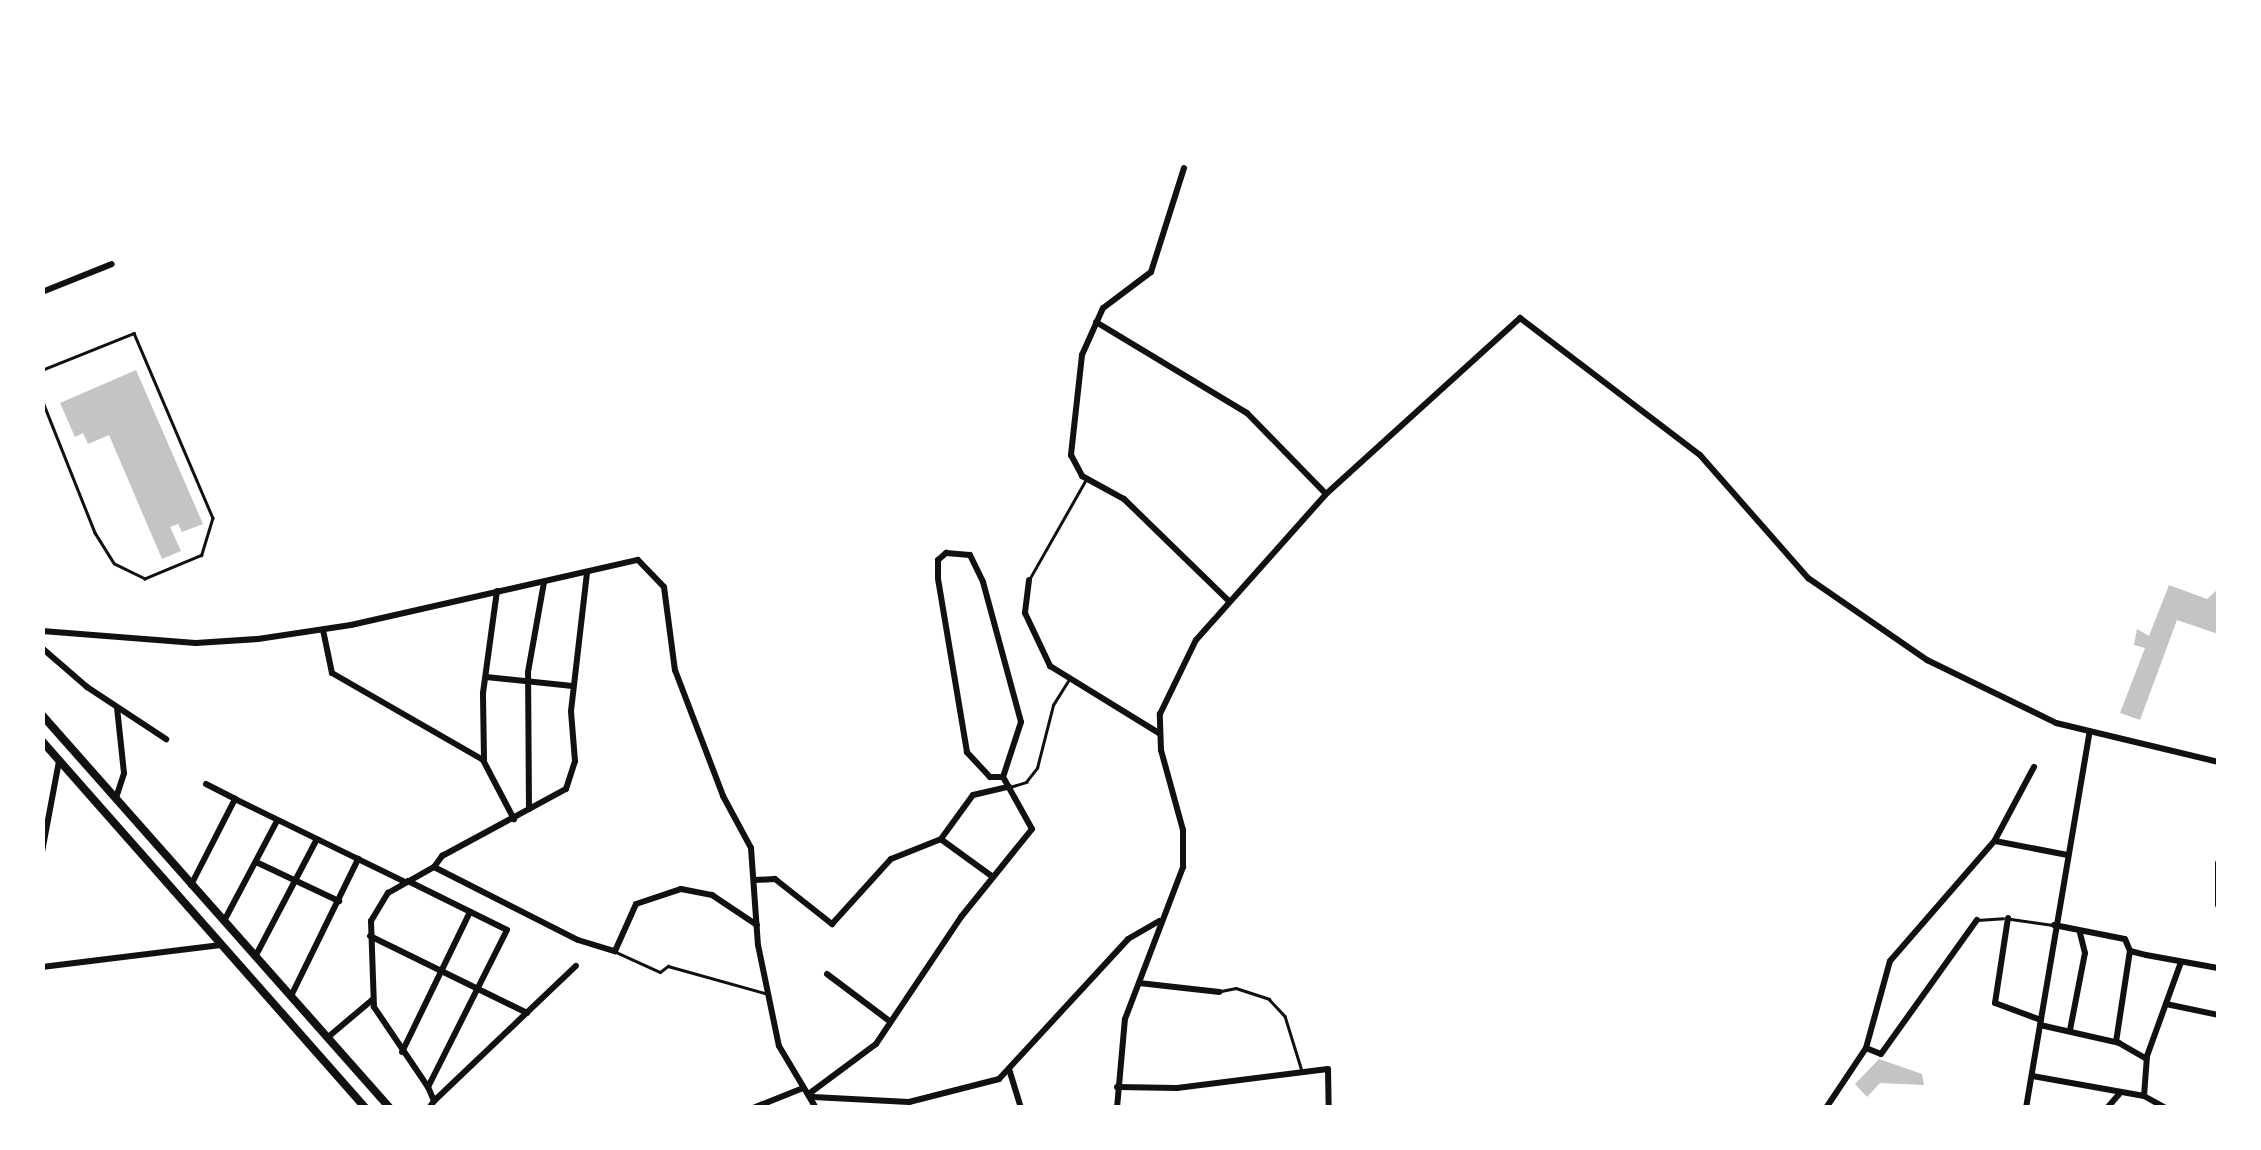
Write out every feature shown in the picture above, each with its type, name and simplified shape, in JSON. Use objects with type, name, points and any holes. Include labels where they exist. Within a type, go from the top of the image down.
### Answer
[{"type":"street","points":[[1184,168],[1151,272],[1102,308],[1082,355],[1072,440],[1075,467],[1086,479],[1124,499],[1228,600]]},
{"type":"street","points":[[42,292],[112,264]]},
{"type":"street","points":[[1118,1108],[1125,1019],[1185,850],[1160,733],[1160,714],[1196,640],[1326,494],[1520,318],[1700,455],[1786,557],[1836,599],[1966,684],[2090,731],[2218,762]]},
{"type":"street","points":[[1096,322],[1247,413],[1326,494]]},
{"type":"street","points":[[753,1108],[809,1093],[866,1056],[888,1020],[1032,829],[1003,777],[1021,722],[978,570],[970,555],[946,553],[938,560],[938,578],[967,752],[990,777],[1003,777]]},
{"type":"street","points":[[42,631],[196,643],[323,630],[638,560],[664,587],[675,670],[716,780],[752,848],[766,993],[779,1046],[816,1108]]},
{"type":"street","points":[[432,1104],[428,1087],[381,1024],[373,999],[370,936],[376,908],[406,882],[434,867],[442,856],[566,789],[574,769],[573,686],[588,572]]},
{"type":"street","points":[[1029,580],[1031,629],[1050,666],[1068,681],[1160,733]]},
{"type":"street","points":[[529,809],[528,682],[544,582]]},
{"type":"street","points":[[497,592],[486,677],[484,760],[514,818]]},
{"type":"street","points":[[323,630],[332,673],[484,760]]},
{"type":"street","points":[[42,648],[117,708],[166,739]]},
{"type":"street","points":[[486,677],[573,686]]},
{"type":"street","points":[[116,799],[124,773],[117,708]]},
{"type":"street","points":[[42,715],[390,1108]]},
{"type":"street","points":[[2026,1108],[2054,924],[2090,731]]},
{"type":"street","points":[[42,742],[366,1108]]},
{"type":"street","points":[[42,852],[59,761]]},
{"type":"street","points":[[1826,1108],[1866,1048],[1890,960],[1994,840],[2034,767]]},
{"type":"street","points":[[206,784],[507,930],[428,1087]]},
{"type":"street","points":[[754,880],[775,880],[832,924],[892,859],[942,839],[972,795],[1009,787]]},
{"type":"street","points":[[191,885],[235,799]]},
{"type":"street","points":[[224,921],[277,820]]},
{"type":"street","points":[[255,957],[316,839]]},
{"type":"street","points":[[942,839],[993,878]]},
{"type":"street","points":[[1994,840],[2068,855]]},
{"type":"street","points":[[290,996],[358,859]]},
{"type":"street","points":[[256,862],[339,902]]},
{"type":"street","points":[[2218,863],[2218,905]]},
{"type":"street","points":[[434,867],[578,940],[615,951],[636,904],[681,889],[712,896],[757,925]]},
{"type":"street","points":[[402,1052],[470,912]]},
{"type":"street","points":[[2008,918],[1996,1003],[2040,1022],[2116,1042],[2145,1058]]},
{"type":"street","points":[[809,1093],[909,1102],[984,1084],[1009,1070],[1128,939],[1160,920]]},
{"type":"street","points":[[1866,1048],[1882,1054],[1977,920]]},
{"type":"street","points":[[2054,924],[2125,939],[2130,951],[2116,1042]]},
{"type":"street","points":[[2070,1030],[2085,952],[2080,932]]},
{"type":"street","points":[[370,936],[527,1012]]},
{"type":"street","points":[[42,966],[220,944]]},
{"type":"street","points":[[2130,951],[2218,968]]},
{"type":"street","points":[[2144,1096],[2147,1056],[2181,962]]},
{"type":"street","points":[[432,1104],[576,966]]},
{"type":"street","points":[[827,974],[888,1020]]},
{"type":"street","points":[[1139,983],[1176,992],[1219,992]]},
{"type":"street","points":[[328,1038],[373,999]]},
{"type":"street","points":[[2166,1004],[2218,1015]]},
{"type":"street","points":[[1009,1070],[1020,1108]]},
{"type":"street","points":[[1117,1087],[1177,1088],[1328,1070],[1329,1108]]},
{"type":"street","points":[[2032,1076],[2144,1096],[2166,1108]]},
{"type":"street","points":[[2108,1108],[2119,1094]]},
{"type":"lane","points":[[42,370],[134,333],[213,518],[202,555],[145,579],[114,564],[95,534],[42,401]]},
{"type":"lane","points":[[1029,580],[1086,479]]},
{"type":"lane","points":[[1009,787],[1026,782],[1038,768],[1053,705],[1068,681]]},
{"type":"lane","points":[[1977,920],[2008,918],[2054,924]]},
{"type":"lane","points":[[615,951],[660,972],[668,966],[766,993]]},
{"type":"lane","points":[[1219,992],[1236,988],[1268,999],[1285,1016],[1302,1071]]},
{"type":"building","points":[[136,370],[203,524],[182,532],[178,524],[170,527],[181,551],[162,559],[109,435],[88,444],[83,433],[75,437],[60,403]]},
{"type":"building","points":[[2169,585],[2207,599],[2218,589],[2218,634],[2177,620],[2140,720],[2120,713],[2145,648],[2134,645],[2137,629],[2149,636]]},
{"type":"building","points":[[1879,1059],[1922,1074],[1924,1085],[1880,1083],[1867,1097],[1855,1084]]}]
